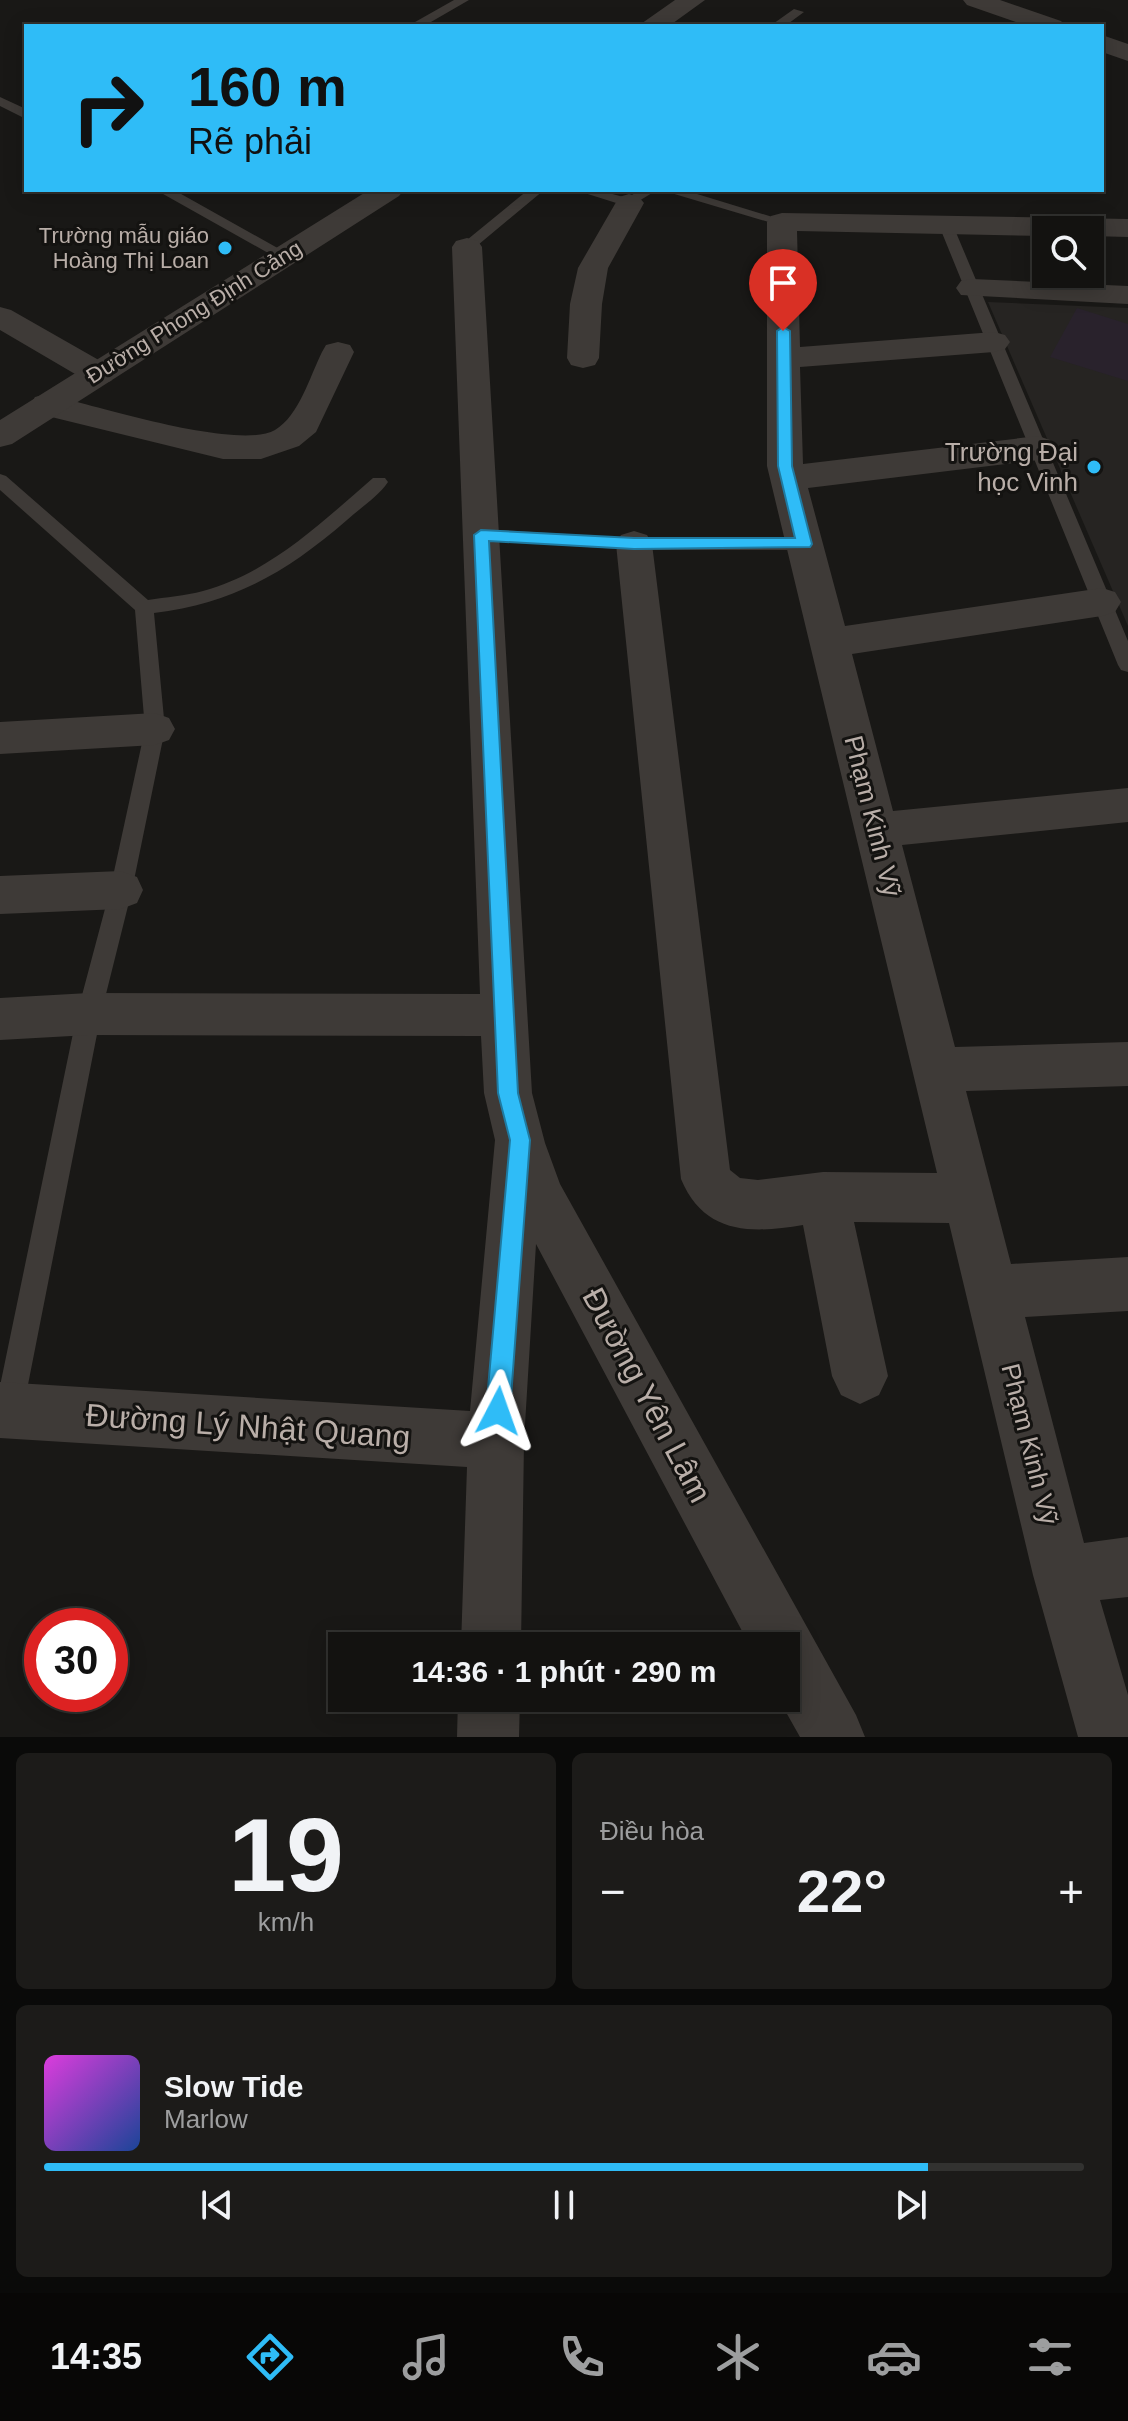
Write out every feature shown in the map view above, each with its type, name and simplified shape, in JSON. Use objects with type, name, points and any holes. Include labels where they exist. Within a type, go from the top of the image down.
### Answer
[{"type":"street","points":[[654,24],[692,0]]},
{"type":"street","points":[[976,0],[1046,24]]},
{"type":"street","name":"Đường Phong Định Cảng","points":[[0,436],[386,192]]},
{"type":"street","points":[[583,358],[586,304],[593,268],[640,196]]},
{"type":"street","points":[[782,222],[945,223],[994,213],[1128,228]]},
{"type":"street","name":"Phạm Kinh Vỹ","points":[[782,222],[785,466],[1063,1575],[1109,1737]]},
{"type":"street","name":"Đường Yên Lâm","points":[[467,247],[508,1093],[538,1195],[776,1632]]},
{"type":"street","points":[[972,288],[1128,295]]},
{"type":"street","points":[[0,317],[99,374]]},
{"type":"street","points":[[784,358],[994,342]]},
{"type":"street","points":[[47,405],[223,447],[261,447],[287,438],[304,424],[338,352]]},
{"type":"street","points":[[788,478],[1038,448]]},
{"type":"street","points":[[634,544],[706,1179],[719,1197],[737,1205],[823,1197],[969,1198]]},
{"type":"street","points":[[830,643],[1102,602]]},
{"type":"street","points":[[0,738],[155,729]]},
{"type":"street","points":[[877,830],[1128,805]]},
{"type":"street","points":[[0,895],[121,890]]},
{"type":"street","points":[[0,1019],[89,1014],[505,1015]]},
{"type":"street","points":[[937,1070],[1128,1064]]},
{"type":"street","points":[[491,1632],[496,1441],[520,1140]]},
{"type":"street","points":[[823,1197],[860,1376]]},
{"type":"street","points":[[992,1292],[1128,1284]]},
{"type":"street","name":"Đường Lý Nhật Quang","points":[[4,1411],[496,1441]]},
{"type":"street","points":[[1063,1575],[1128,1567]]},
{"type":"street","name":"Đường Yên Lâm","points":[[800,1675],[834,1737]]},
{"type":"street","points":[[488,1737],[489,1712]]},
{"type":"lane","points":[[418,24],[463,0]]},
{"type":"lane","points":[[779,24],[798,12]]},
{"type":"lane","points":[[0,101],[24,114]]},
{"type":"lane","points":[[167,192],[282,255]]},
{"type":"lane","points":[[467,247],[535,192]]},
{"type":"lane","points":[[601,192],[640,196]]},
{"type":"lane","points":[[675,192],[782,222]]},
{"type":"lane","points":[[945,223],[1128,665]]},
{"type":"lane","points":[[0,480],[144,607],[155,729],[121,890],[89,1014],[4,1411]]},
{"type":"lane","points":[[144,607],[211,597],[268,572],[321,533],[379,482]]},
{"type":"lane","points":[[481,535],[634,544],[804,544]]},
{"type":"shaded area","name":"Trường Đại học Vinh","points":[[988,302],[1128,308],[1128,626]]},
{"type":"shaded area","points":[[1077,308],[1128,324],[1128,381],[1050,357]]},
{"type":"place","name":"Trường mẫu giáo Hoàng Thị Loan","points":[[225,248]]},
{"type":"place","name":"Trường Đại học Vinh","points":[[1094,467]]},
{"type":"route","points":[[498,1411],[520,1140],[508,1093],[481,535],[634,544],[804,544],[785,466],[783,331]]}]
